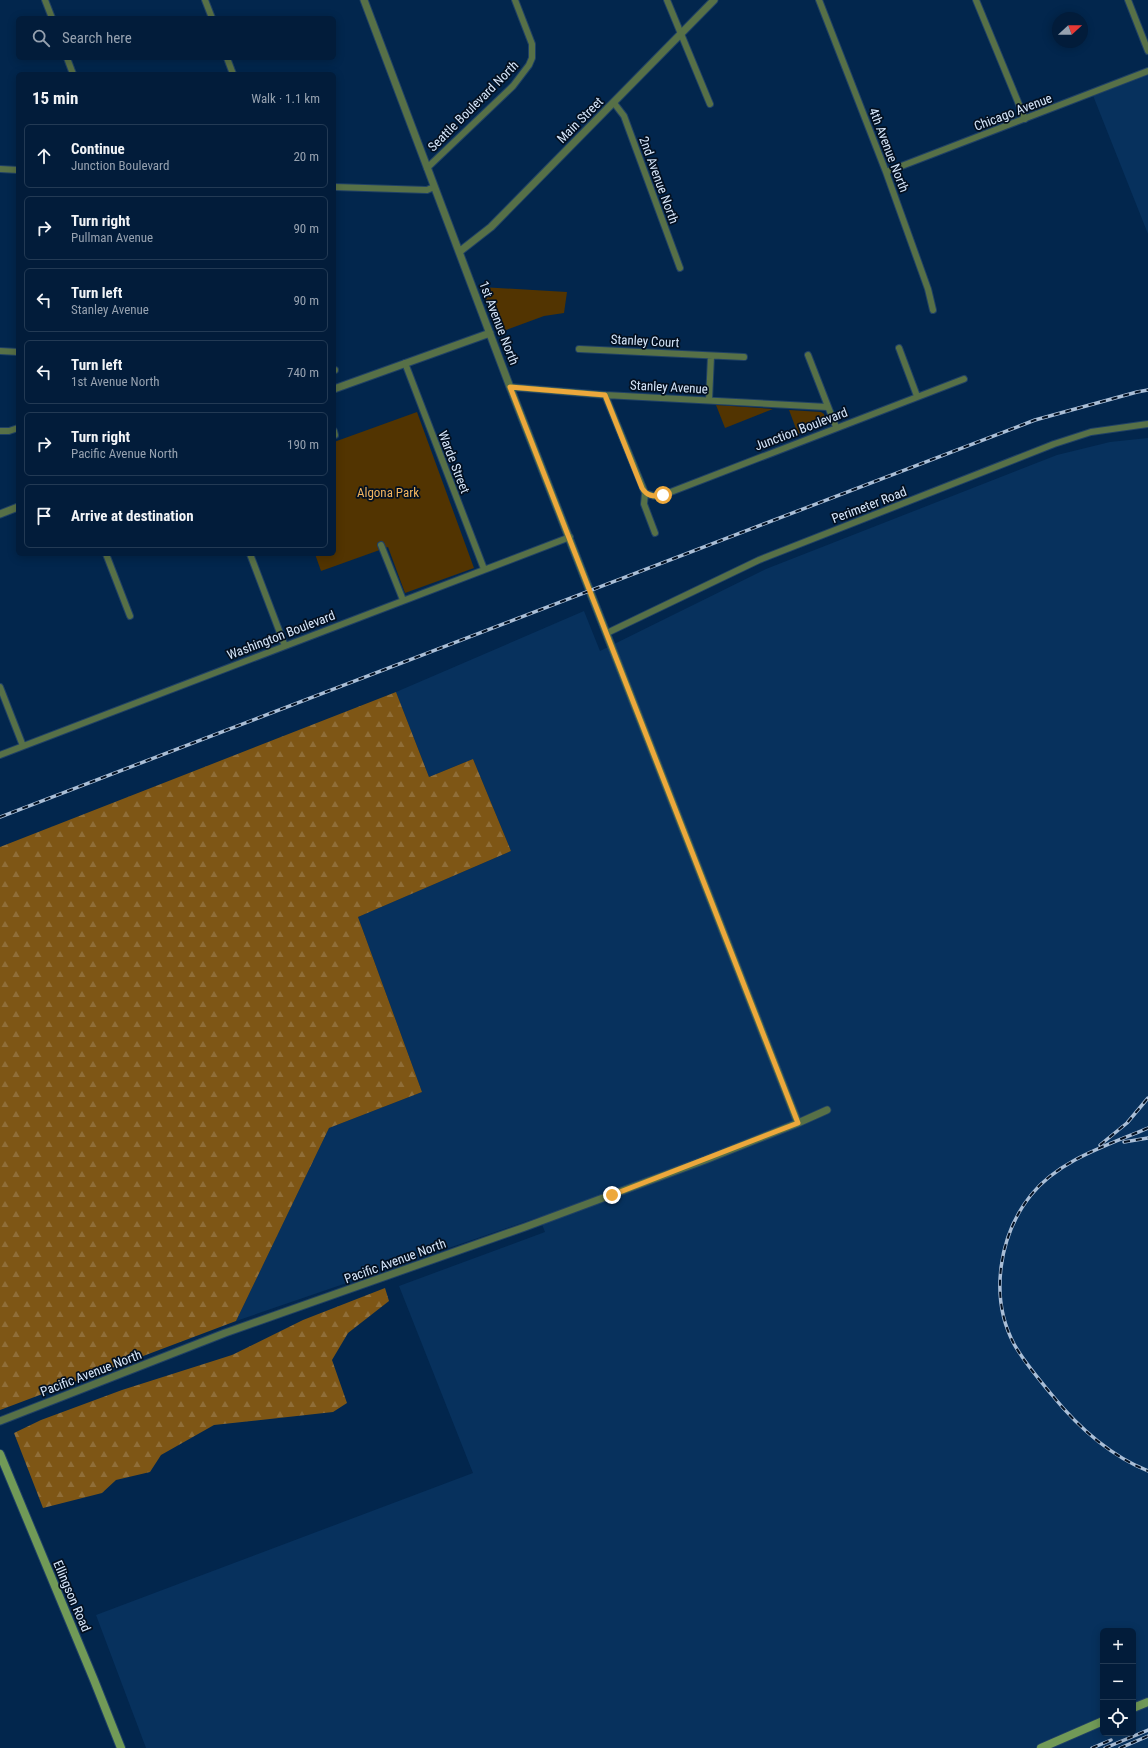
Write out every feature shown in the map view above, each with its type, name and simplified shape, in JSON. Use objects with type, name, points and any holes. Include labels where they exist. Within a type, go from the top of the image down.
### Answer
[{"type":"main road","name":"Ellingson Road","points":[[0,1454],[121,1748]]},
{"type":"main road","points":[[1136,1707],[1148,1702]]},
{"type":"main road","points":[[1041,1748],[1100,1722]]},
{"type":"street","points":[[45,0],[51,16]]},
{"type":"street","points":[[205,0],[211,16]]},
{"type":"street","name":"1st Avenue North","points":[[364,0],[510,387],[570,537],[798,1123]]},
{"type":"street","name":"Seattle Boulevard North","points":[[427,168],[513,86],[525,71],[532,58],[532,44],[515,0]]},
{"type":"street","points":[[667,0],[710,104]]},
{"type":"street","name":"Main Street","points":[[459,252],[491,227],[714,0]]},
{"type":"street","name":"4th Avenue North","points":[[819,0],[886,172],[928,289],[933,310]]},
{"type":"street","points":[[976,0],[1025,119]]},
{"type":"street","points":[[1128,0],[1148,51]]},
{"type":"street","points":[[68,60],[72,72]]},
{"type":"street","points":[[228,60],[232,72]]},
{"type":"street","name":"Chicago Avenue","points":[[886,172],[1148,71]]},
{"type":"street","name":"2nd Avenue North","points":[[614,103],[624,116],[680,268]]},
{"type":"street","points":[[0,169],[16,170]]},
{"type":"street","points":[[336,187],[427,190],[434,187]]},
{"type":"street","points":[[336,388],[490,333]]},
{"type":"street","points":[[899,348],[917,396]]},
{"type":"street","name":"Stanley Court","points":[[579,349],[744,357]]},
{"type":"street","points":[[0,351],[16,352]]},
{"type":"street","points":[[808,355],[836,428]]},
{"type":"street","points":[[709,400],[711,356]]},
{"type":"street","name":"Warde Street","points":[[405,363],[484,569]]},
{"type":"street","name":"Junction Boulevard","points":[[645,493],[654,496],[663,495],[964,378]]},
{"type":"street","name":"Stanley Avenue","points":[[510,387],[605,395],[827,407]]},
{"type":"street","points":[[605,395],[645,493],[644,504],[655,533]]},
{"type":"street","name":"Perimeter Road","points":[[607,633],[759,560],[1049,446],[1090,432],[1148,424]]},
{"type":"street","points":[[0,432],[16,429]]},
{"type":"street","points":[[0,514],[16,508]]},
{"type":"street","name":"Washington Boulevard","points":[[0,755],[570,537]]},
{"type":"street","points":[[381,545],[403,600]]},
{"type":"street","points":[[107,556],[130,616]]},
{"type":"street","points":[[251,556],[285,646]]},
{"type":"street","points":[[0,687],[23,746]]},
{"type":"street","name":"Pacific Avenue North","points":[[0,1421],[225,1334],[517,1230],[705,1160],[827,1110]]},
{"type":"shaded area","points":[[1148,72],[1148,234],[1092,93]]},
{"type":"shaded area","points":[[1148,438],[1148,1748],[146,1748],[96,1615],[473,1473],[399,1286],[545,1232],[539,1217],[236,1321],[329,1128],[422,1092],[358,917],[511,851],[473,759],[429,777],[396,692],[584,611],[600,651],[766,569],[1057,455],[1110,442]]},
{"type":"green space","points":[[481,287],[567,292],[564,313],[544,316],[498,333]]},
{"type":"green space","points":[[716,405],[773,409],[725,428]]},
{"type":"green space","points":[[789,410],[821,412],[824,414],[826,423],[798,434]]},
{"type":"green space","name":"Algona Park","points":[[417,412],[474,568],[405,593],[388,547],[321,571],[316,556],[336,556],[336,441]]},
{"type":"green space","points":[[396,692],[429,777],[473,759],[511,851],[358,917],[422,1092],[329,1128],[236,1321],[0,1410],[0,847]]},
{"type":"green space","points":[[385,1288],[389,1301],[348,1333],[332,1360],[347,1403],[333,1412],[214,1425],[161,1455],[150,1472],[116,1480],[102,1493],[43,1508],[14,1433],[41,1420],[122,1390],[232,1355],[303,1320]]},
{"type":"railway","points":[[0,817],[1035,420],[1148,390]]},
{"type":"railway","points":[[1100,1145],[1127,1123],[1148,1098]]},
{"type":"railway","points":[[1148,1128],[1085,1155],[1055,1172],[1042,1183],[1031,1195],[1020,1211],[1011,1229],[1005,1247],[1001,1267],[1000,1287],[1006,1326],[1018,1351],[1036,1376],[1072,1418],[1095,1439],[1120,1457],[1148,1471]]},
{"type":"railway","points":[[1124,1142],[1148,1138]]},
{"type":"railway","points":[[1105,1748],[1148,1730]]},
{"type":"railway","points":[[1120,1748],[1148,1736]]},
{"type":"railway","points":[[1092,1748],[1111,1740]]},
{"type":"route","points":[[612,1195],[798,1123],[510,387],[605,395],[642,488],[645,493],[650,495],[663,495]]}]
